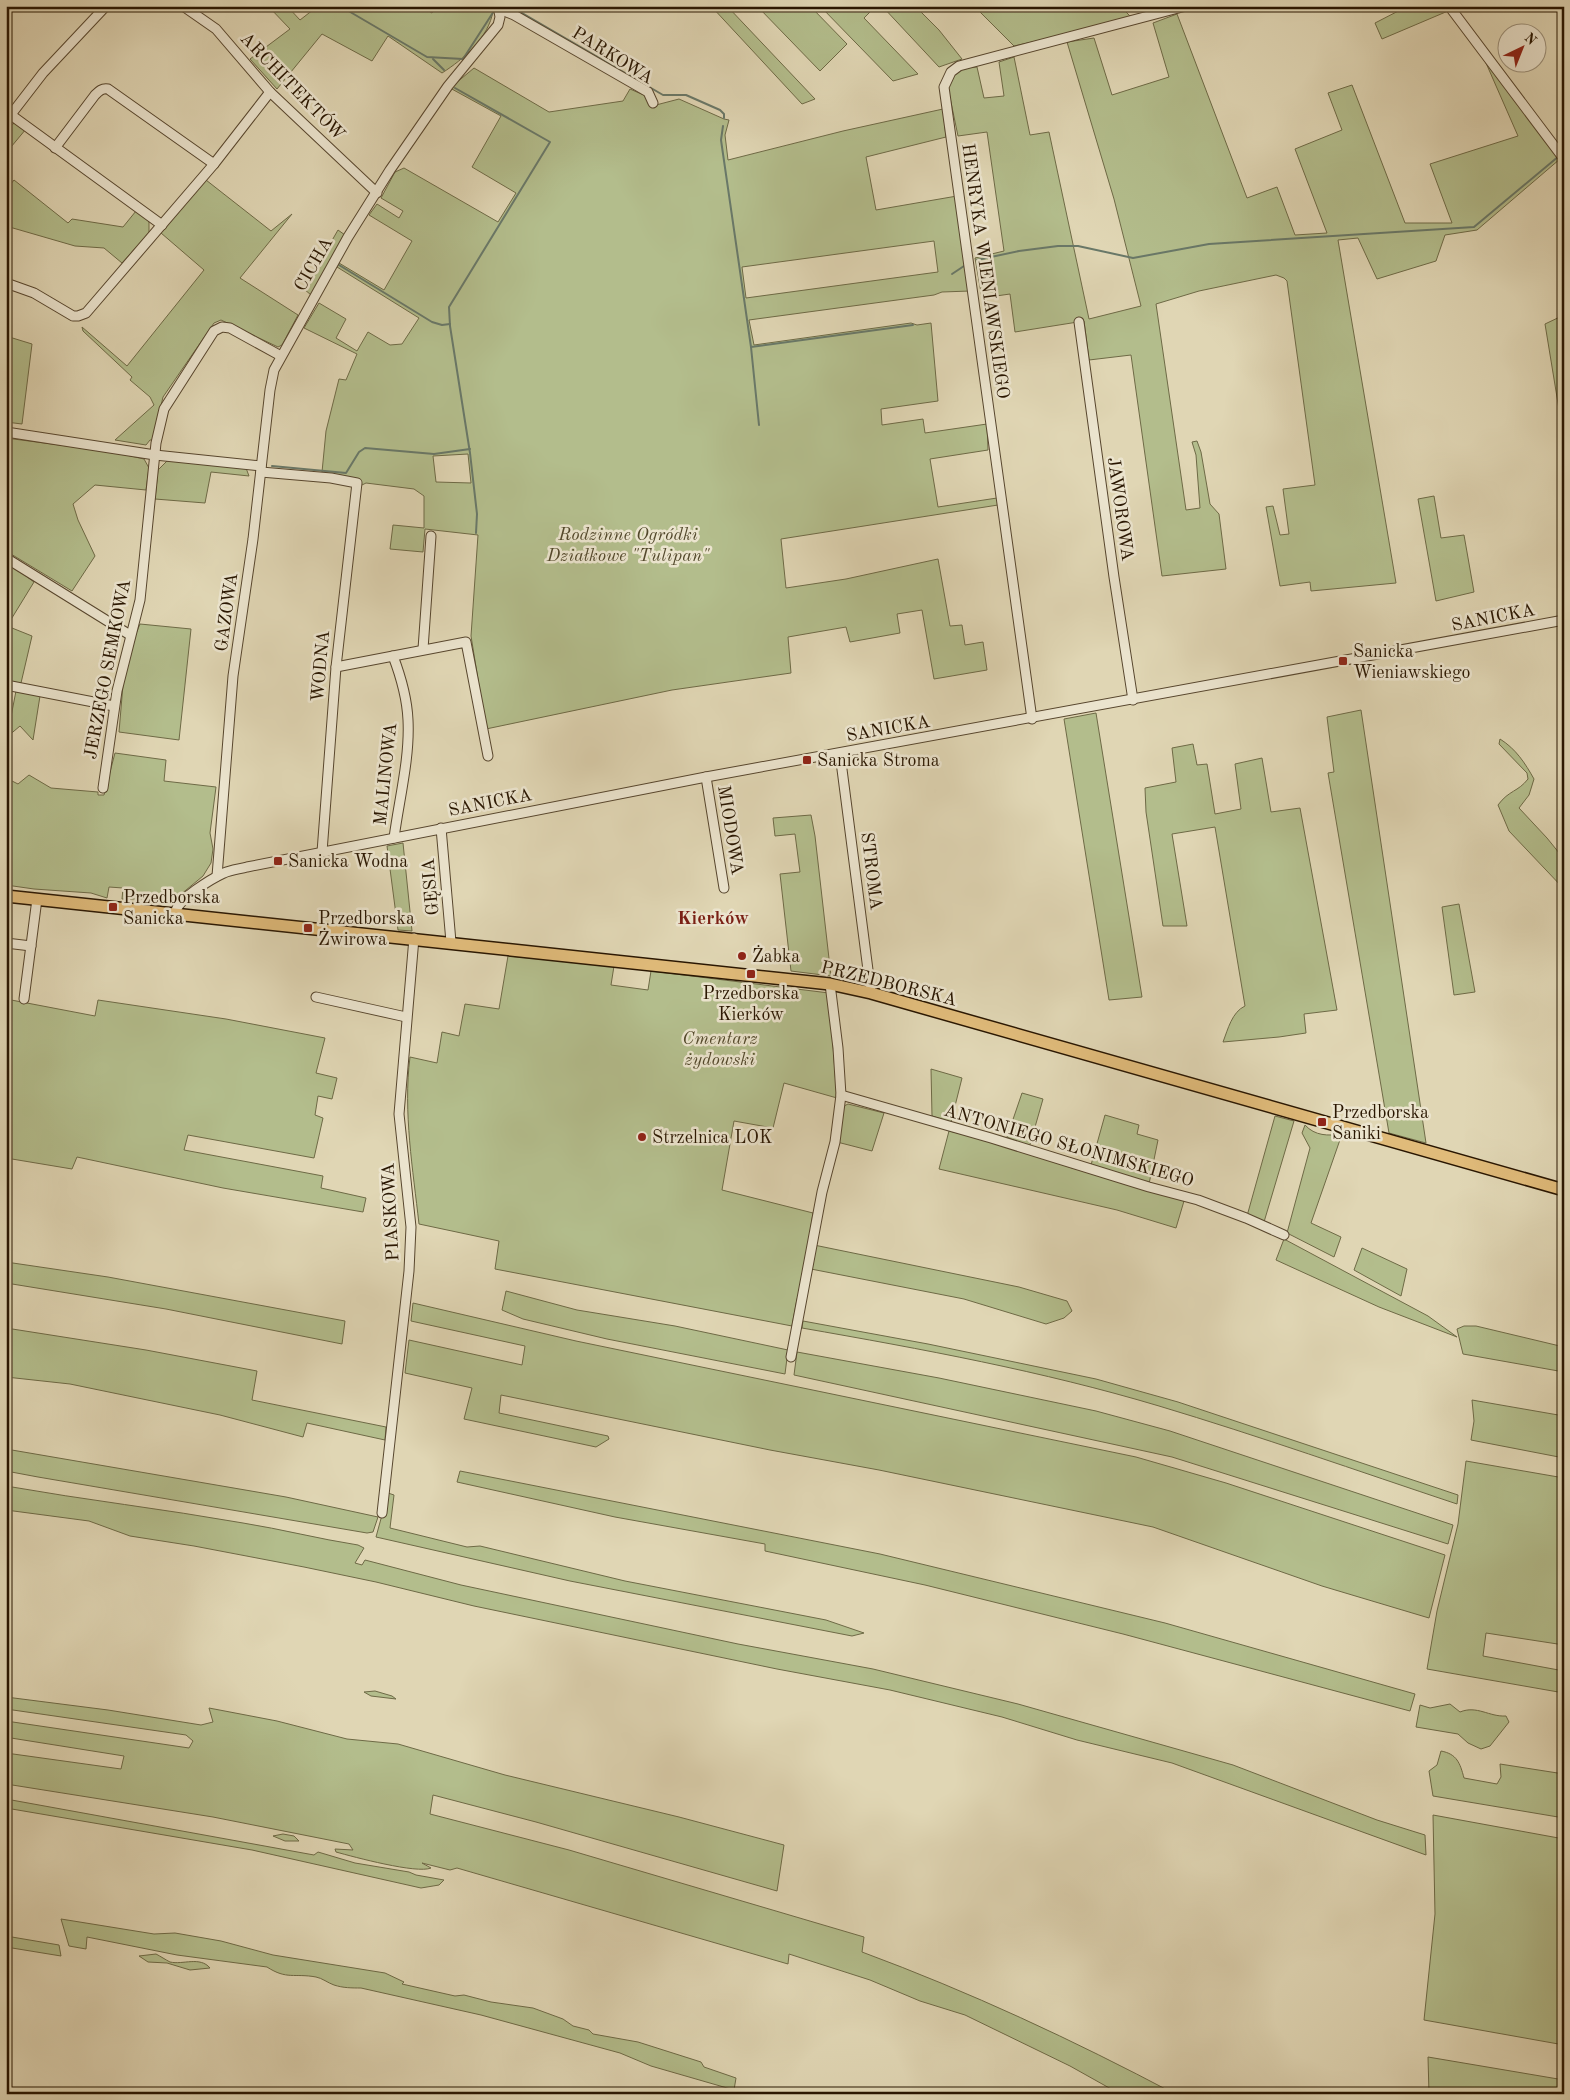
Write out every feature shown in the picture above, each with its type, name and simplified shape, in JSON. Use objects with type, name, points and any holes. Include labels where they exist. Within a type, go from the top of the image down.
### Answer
[{"type":"main road","name":"PRZEDBORSKA","points":[[6,896],[414,938],[830,984],[871,993],[1564,1190]]},
{"type":"street","points":[[106,6],[43,73],[9,118],[55,148],[162,225]]},
{"type":"street","name":"ARCHITEKTÓW","points":[[183,6],[216,29],[270,92],[377,193]]},
{"type":"street","name":"HENRYKA WIENIAWSKIEGO","points":[[1032,719],[944,87],[951,72],[959,66],[1186,6]]},
{"type":"street","points":[[1449,6],[1564,159]]},
{"type":"street","name":"PARKOWA","points":[[499,11],[521,19],[648,92],[653,103]]},
{"type":"street","name":"CICHA","points":[[281,356],[348,237],[390,170],[448,86],[498,25],[499,11]]},
{"type":"street","points":[[55,148],[94,95],[100,90],[108,89],[214,164]]},
{"type":"street","points":[[6,283],[34,293],[73,316],[86,312],[214,164],[270,92]]},
{"type":"street","name":"JAWOROWA","points":[[1079,322],[1133,700]]},
{"type":"street","points":[[155,455],[166,404],[214,332],[222,327],[230,328],[281,356]]},
{"type":"street","name":"GAZOWA","points":[[217,876],[233,676],[261,469],[271,378],[281,356]]},
{"type":"street","points":[[6,432],[261,469]]},
{"type":"street","name":"JERZEGO SEMKOWA","points":[[102,788],[114,706],[140,600],[155,455]]},
{"type":"street","name":"WODNA","points":[[261,469],[357,483],[336,667],[322,852]]},
{"type":"street","points":[[423,649],[431,536]]},
{"type":"street","points":[[6,558],[130,635]]},
{"type":"street","name":"SANICKA","points":[[175,913],[180,903],[217,876],[242,868],[706,777],[1032,719],[1564,620]]},
{"type":"street","points":[[336,667],[466,642],[488,756]]},
{"type":"street","name":"MALINOWA","points":[[393,656],[403,682],[408,720],[406,757],[394,838]]},
{"type":"street","points":[[6,685],[114,706]]},
{"type":"street","name":"STROMA","points":[[840,754],[871,993]]},
{"type":"street","name":"MIODOWA","points":[[706,777],[724,888]]},
{"type":"street","name":"GĘSIA","points":[[441,828],[451,942]]},
{"type":"street","points":[[24,999],[37,899]]},
{"type":"street","name":"PIASKOWA","points":[[382,1512],[409,1271],[411,1227],[399,1114],[414,938]]},
{"type":"street","points":[[6,943],[31,946]]},
{"type":"street","points":[[791,1357],[822,1192],[835,1142],[841,1096],[838,1048],[830,984]]},
{"type":"street","points":[[316,997],[406,1017]]},
{"type":"street","name":"ANTONIEGO SŁONIMSKIEGO","points":[[841,1096],[991,1138],[1198,1200],[1284,1235]]},
{"type":"green space","points":[[268,6],[287,6],[300,20],[318,6],[420,6],[432,13],[436,6],[489,6],[493,11],[491,21],[481,38],[467,54],[442,73],[388,36],[372,61],[322,34],[277,89],[250,59],[290,29]]},
{"type":"green space","points":[[711,6],[727,6],[815,99],[802,104]]},
{"type":"green space","points":[[757,6],[810,6],[847,44],[820,71]]},
{"type":"green space","points":[[820,6],[876,6],[864,18],[918,74],[893,81]]},
{"type":"green space","points":[[882,6],[915,6],[939,30],[962,59],[939,67]]},
{"type":"green space","points":[[974,6],[1120,6],[1131,17],[1014,46]]},
{"type":"green space","points":[[1408,6],[1444,6],[1448,11],[1382,39],[1375,23]]},
{"type":"green space","points":[[1177,14],[1247,198],[1277,187],[1295,235],[1327,233],[1295,149],[1342,130],[1328,93],[1352,85],[1405,223],[1452,223],[1430,164],[1518,136],[1486,63],[1560,159],[1477,230],[1445,235],[1436,261],[1377,279],[1358,238],[1338,240],[1396,583],[1311,591],[1310,582],[1280,586],[1266,507],[1273,506],[1280,535],[1289,534],[1283,489],[1315,485],[1287,281],[1284,278],[1276,275],[1199,291],[1156,304],[1186,510],[1200,508],[1196,455],[1192,442],[1197,441],[1201,452],[1210,504],[1219,514],[1226,569],[1162,576],[1131,355],[1089,360],[1084,321],[1015,332],[1010,294],[982,298],[975,258],[1004,251],[987,132],[958,136],[948,88],[951,78],[963,68],[977,67],[984,98],[1004,96],[999,62],[1014,57],[1030,135],[1049,132],[1089,319],[1141,306],[1114,199],[1067,42],[1094,38],[1112,95],[1169,77],[1153,23]]},
{"type":"green space","name":"Rodzinne Ogródki Działkowe \"Tulipan\"","points":[[474,68],[549,112],[623,101],[630,89],[646,96],[656,105],[679,99],[729,120],[725,135],[728,160],[843,131],[943,109],[946,137],[866,157],[876,210],[957,196],[970,291],[942,292],[934,295],[749,320],[754,345],[911,323],[917,325],[931,323],[938,401],[881,409],[882,425],[923,419],[925,433],[987,424],[988,450],[930,459],[938,507],[997,498],[998,505],[781,539],[786,588],[846,579],[938,559],[950,626],[962,625],[965,645],[983,642],[987,670],[934,679],[922,610],[897,614],[900,633],[850,642],[846,627],[788,637],[791,673],[672,690],[486,729],[471,636],[478,535],[425,529],[423,552],[390,549],[393,525],[424,528],[424,496],[414,489],[366,483],[362,485],[358,480],[322,472],[326,431],[339,379],[346,380],[357,354],[304,328],[319,303],[346,319],[336,338],[357,351],[368,332],[390,345],[402,344],[419,318],[337,267],[339,263],[384,290],[412,241],[369,215],[377,204],[399,218],[403,211],[381,198],[395,172],[404,168],[498,222],[516,193],[472,167],[501,116],[450,88]],"holes":[[[934,241],[938,272],[746,298],[742,267]],[[468,454],[471,483],[436,482],[433,456]]]},
{"type":"green space","points":[[15,123],[26,129],[6,153],[6,127]]},
{"type":"green space","points":[[14,180],[68,223],[72,219],[123,227],[136,211],[149,221],[149,233],[122,263],[104,248],[75,246],[6,226],[6,190]]},
{"type":"green space","points":[[206,180],[271,231],[292,214],[240,278],[298,315],[282,345],[278,347],[221,320],[214,323],[163,397],[153,440],[150,440],[146,445],[115,440],[154,405],[150,397],[130,380],[132,377],[83,331],[82,327],[127,366],[204,270],[161,233]]},
{"type":"green space","points":[[338,230],[345,235],[311,295],[304,289]]},
{"type":"green space","points":[[1564,315],[1564,440],[1545,324]]},
{"type":"green space","points":[[6,336],[32,344],[22,424],[6,422]]},
{"type":"green space","points":[[6,438],[113,452],[144,459],[149,468],[146,490],[95,485],[73,504],[78,520],[95,556],[72,591],[6,551]]},
{"type":"green space","points":[[177,460],[246,468],[249,476],[211,472],[205,503],[155,499],[158,470],[167,461]]},
{"type":"green space","points":[[1434,496],[1441,538],[1464,535],[1474,592],[1436,601],[1418,499]]},
{"type":"green space","points":[[6,561],[34,582],[7,626],[32,636],[21,683],[6,681]]},
{"type":"green space","points":[[140,624],[191,629],[179,740],[119,732],[124,673],[131,646]]},
{"type":"green space","points":[[16,691],[40,696],[33,740],[20,726],[7,737]]},
{"type":"green space","points":[[1361,710],[1426,1143],[1389,1133],[1328,773],[1334,772],[1327,717]]},
{"type":"green space","points":[[1096,713],[1142,997],[1109,1000],[1064,719]]},
{"type":"green space","points":[[1500,739],[1520,757],[1534,779],[1529,795],[1519,808],[1564,859],[1564,889],[1509,831],[1498,805],[1506,796],[1528,779],[1527,773],[1499,744]]},
{"type":"green space","points":[[1193,744],[1197,765],[1207,764],[1215,814],[1241,809],[1235,764],[1262,758],[1271,812],[1300,808],[1337,1010],[1304,1014],[1306,1033],[1223,1042],[1237,1012],[1245,1006],[1215,827],[1172,834],[1187,926],[1163,926],[1146,812],[1145,788],[1176,782],[1172,748]]},
{"type":"green space","points":[[115,753],[166,760],[164,781],[216,787],[210,833],[213,849],[211,863],[203,876],[180,895],[167,899],[122,899],[123,888],[109,887],[107,898],[91,893],[6,885],[6,778],[18,784],[29,775],[51,788],[98,792],[98,795],[104,795]]},
{"type":"green space","points":[[811,815],[831,976],[791,971],[780,874],[800,872],[795,834],[775,836],[773,818]]},
{"type":"green space","points":[[403,843],[412,931],[398,930],[387,846]]},
{"type":"green space","points":[[1459,904],[1475,992],[1454,995],[1442,907]]},
{"type":"green space","name":"Cmentarz żydowski","points":[[508,956],[614,966],[611,985],[648,990],[651,971],[829,993],[837,1098],[784,1083],[773,1128],[734,1121],[722,1190],[813,1213],[801,1291],[797,1299],[792,1326],[495,1269],[499,1241],[419,1224],[408,1120],[410,1057],[437,1063],[442,1032],[459,1036],[465,1004],[499,1009]]},
{"type":"green space","points":[[6,999],[95,1016],[98,1000],[226,1019],[325,1038],[316,1073],[337,1078],[332,1099],[318,1096],[315,1115],[323,1118],[314,1158],[188,1135],[184,1150],[323,1176],[321,1188],[366,1198],[363,1212],[223,1188],[77,1157],[72,1169],[6,1158]]},
{"type":"green space","points":[[931,1069],[962,1078],[951,1122],[932,1116]]},
{"type":"green space","points":[[1022,1093],[1043,1099],[1029,1148],[1007,1137]]},
{"type":"green space","points":[[848,1104],[884,1113],[872,1151],[837,1142],[844,1106]]},
{"type":"green space","points":[[1105,1115],[1139,1125],[1137,1134],[1158,1140],[1149,1184],[1091,1165]]},
{"type":"green space","points":[[1275,1116],[1294,1121],[1264,1222],[1247,1216]]},
{"type":"green space","points":[[1305,1125],[1309,1129],[1322,1134],[1342,1134],[1311,1223],[1341,1237],[1334,1257],[1287,1233],[1310,1148],[1302,1133]]},
{"type":"green space","points":[[949,1131],[1000,1143],[1072,1168],[1106,1176],[1184,1201],[1176,1228],[1117,1210],[939,1169]]},
{"type":"green space","points":[[1284,1239],[1428,1316],[1457,1337],[1379,1307],[1276,1260]]},
{"type":"green space","points":[[814,1245],[1019,1287],[1067,1301],[1072,1311],[1064,1318],[1046,1324],[964,1299],[811,1269]]},
{"type":"green space","points":[[1362,1248],[1407,1269],[1401,1296],[1354,1270]]},
{"type":"green space","points":[[6,1262],[108,1277],[345,1321],[342,1344],[166,1309],[6,1283]]},
{"type":"green space","points":[[506,1291],[577,1310],[675,1326],[788,1350],[785,1374],[607,1339],[523,1319],[502,1310]]},
{"type":"green space","points":[[413,1303],[576,1341],[1136,1457],[1226,1483],[1445,1555],[1429,1618],[1322,1586],[1153,1527],[879,1470],[770,1450],[501,1395],[499,1413],[608,1436],[609,1439],[596,1447],[464,1419],[472,1388],[405,1373],[409,1340],[522,1365],[525,1346],[411,1321]]},
{"type":"green space","points":[[803,1321],[928,1344],[1096,1379],[1178,1402],[1458,1495],[1457,1504],[1234,1429],[1115,1393],[1026,1371],[802,1328]]},
{"type":"green space","points":[[1464,1326],[1476,1326],[1564,1347],[1564,1372],[1463,1354],[1457,1329]]},
{"type":"green space","points":[[6,1328],[146,1350],[257,1371],[252,1400],[386,1427],[385,1440],[307,1423],[303,1437],[220,1415],[70,1384],[6,1377]]},
{"type":"green space","points":[[797,1352],[939,1378],[1096,1411],[1170,1431],[1453,1525],[1448,1544],[1172,1457],[794,1375]]},
{"type":"green space","points":[[1472,1400],[1564,1416],[1564,1458],[1471,1440],[1474,1421]]},
{"type":"green space","points":[[6,1449],[286,1497],[378,1517],[373,1532],[367,1533],[38,1477],[6,1471]]},
{"type":"green space","points":[[1466,1461],[1564,1478],[1564,1645],[1486,1633],[1483,1656],[1564,1671],[1564,1693],[1427,1669],[1437,1611],[1458,1524]]},
{"type":"green space","points":[[460,1471],[880,1554],[1165,1623],[1415,1694],[1410,1711],[1123,1634],[925,1585],[765,1551],[765,1544],[615,1517],[457,1482]]},
{"type":"green space","points":[[6,1486],[257,1525],[358,1545],[364,1548],[355,1563],[362,1565],[365,1560],[461,1585],[738,1644],[873,1669],[1018,1704],[1233,1765],[1377,1820],[1425,1835],[1426,1855],[1172,1763],[1077,1740],[1002,1717],[890,1690],[777,1669],[474,1606],[304,1567],[130,1536],[89,1521],[6,1510]]},
{"type":"green space","points":[[388,1493],[394,1495],[390,1528],[467,1547],[480,1546],[625,1581],[826,1620],[864,1633],[852,1636],[570,1581],[376,1537]]},
{"type":"green space","points":[[375,1691],[396,1699],[371,1696],[364,1692]]},
{"type":"green space","points":[[6,1697],[108,1710],[201,1725],[213,1722],[209,1708],[277,1721],[347,1739],[398,1744],[505,1775],[679,1817],[784,1845],[777,1891],[536,1822],[433,1795],[430,1814],[569,1850],[864,1937],[862,1952],[982,2000],[1175,2094],[1120,2094],[1070,2066],[965,2015],[920,2001],[870,1980],[789,1954],[788,1964],[457,1868],[450,1870],[422,1863],[431,1868],[413,1869],[336,1852],[335,1849],[353,1850],[349,1844],[213,1817],[6,1784],[6,1753],[121,1769],[124,1756],[6,1737],[6,1721],[189,1748],[193,1741],[186,1735],[6,1709]]},
{"type":"green space","points":[[1450,1704],[1460,1712],[1478,1710],[1494,1715],[1506,1716],[1509,1722],[1490,1746],[1481,1749],[1468,1743],[1458,1734],[1416,1727],[1420,1705],[1430,1708]]},
{"type":"green space","points":[[1441,1751],[1451,1754],[1457,1760],[1464,1778],[1497,1784],[1501,1777],[1500,1764],[1564,1774],[1564,1818],[1433,1796],[1429,1771],[1437,1765]]},
{"type":"green space","points":[[6,1799],[314,1855],[318,1852],[355,1863],[444,1880],[439,1885],[421,1888],[252,1850],[6,1808]]},
{"type":"green space","points":[[1433,1815],[1564,1839],[1564,2045],[1424,2020],[1435,1914]]},
{"type":"green space","points":[[283,1834],[294,1836],[299,1841],[285,1841],[273,1836]]},
{"type":"green space","points":[[61,1919],[154,1934],[175,1933],[221,1941],[273,1955],[385,1973],[404,1982],[402,1984],[455,1996],[464,1995],[491,2002],[533,2008],[563,2019],[573,2026],[589,2030],[593,2034],[638,2042],[701,2062],[704,2067],[736,2078],[734,2090],[651,2066],[620,2053],[481,2015],[361,1988],[337,1986],[316,1977],[285,1975],[267,1967],[177,1955],[87,1937],[86,1949],[69,1946]]},
{"type":"green space","points":[[6,1936],[59,1945],[61,1956],[6,1947]]},
{"type":"green space","points":[[156,1954],[170,1962],[201,1962],[210,1968],[190,1970],[167,1963],[148,1962],[139,1956]]},
{"type":"green space","points":[[1428,2057],[1564,2080],[1564,2094],[1429,2094]]},
{"type":"waterway","points":[[340,6],[427,57],[463,59],[494,11]]},
{"type":"waterway","points":[[510,6],[663,95],[686,95],[720,110],[724,114],[724,118]]},
{"type":"waterway","points":[[433,59],[444,70]]},
{"type":"waterway","points":[[455,88],[550,142],[449,307],[450,326],[470,453],[477,514],[476,533]]},
{"type":"waterway","points":[[723,126],[721,140],[751,347],[759,425]]},
{"type":"waterway","points":[[977,260],[1019,251],[1058,246],[1078,246],[1133,258],[1209,244],[1474,227],[1559,156]]},
{"type":"waterway","points":[[952,274],[967,264]]},
{"type":"waterway","points":[[339,265],[432,322],[442,325],[450,324]]},
{"type":"waterway","points":[[751,347],[913,325]]},
{"type":"waterway","points":[[272,466],[346,473],[359,452],[365,448],[434,454],[470,449]]},
{"type":"place","name":"Sanicka Wieniawskiego","points":[[1343,661]]},
{"type":"place","name":"Sanicka Stroma","points":[[807,760]]},
{"type":"place","name":"Sanicka Wodna","points":[[278,861]]},
{"type":"place","name":"Przedborska Sanicka","points":[[113,907]]},
{"type":"place","name":"Przedborska Żwirowa","points":[[308,928]]},
{"type":"place","name":"Żabka","points":[[742,956]]},
{"type":"place","name":"Przedborska Kierków","points":[[751,974]]},
{"type":"place","name":"Przedborska Saniki","points":[[1322,1122]]},
{"type":"place","name":"Strzelnica LOK","points":[[642,1137]]},
{"type":"district","name":"Kierków","points":[[713,917]]}]
